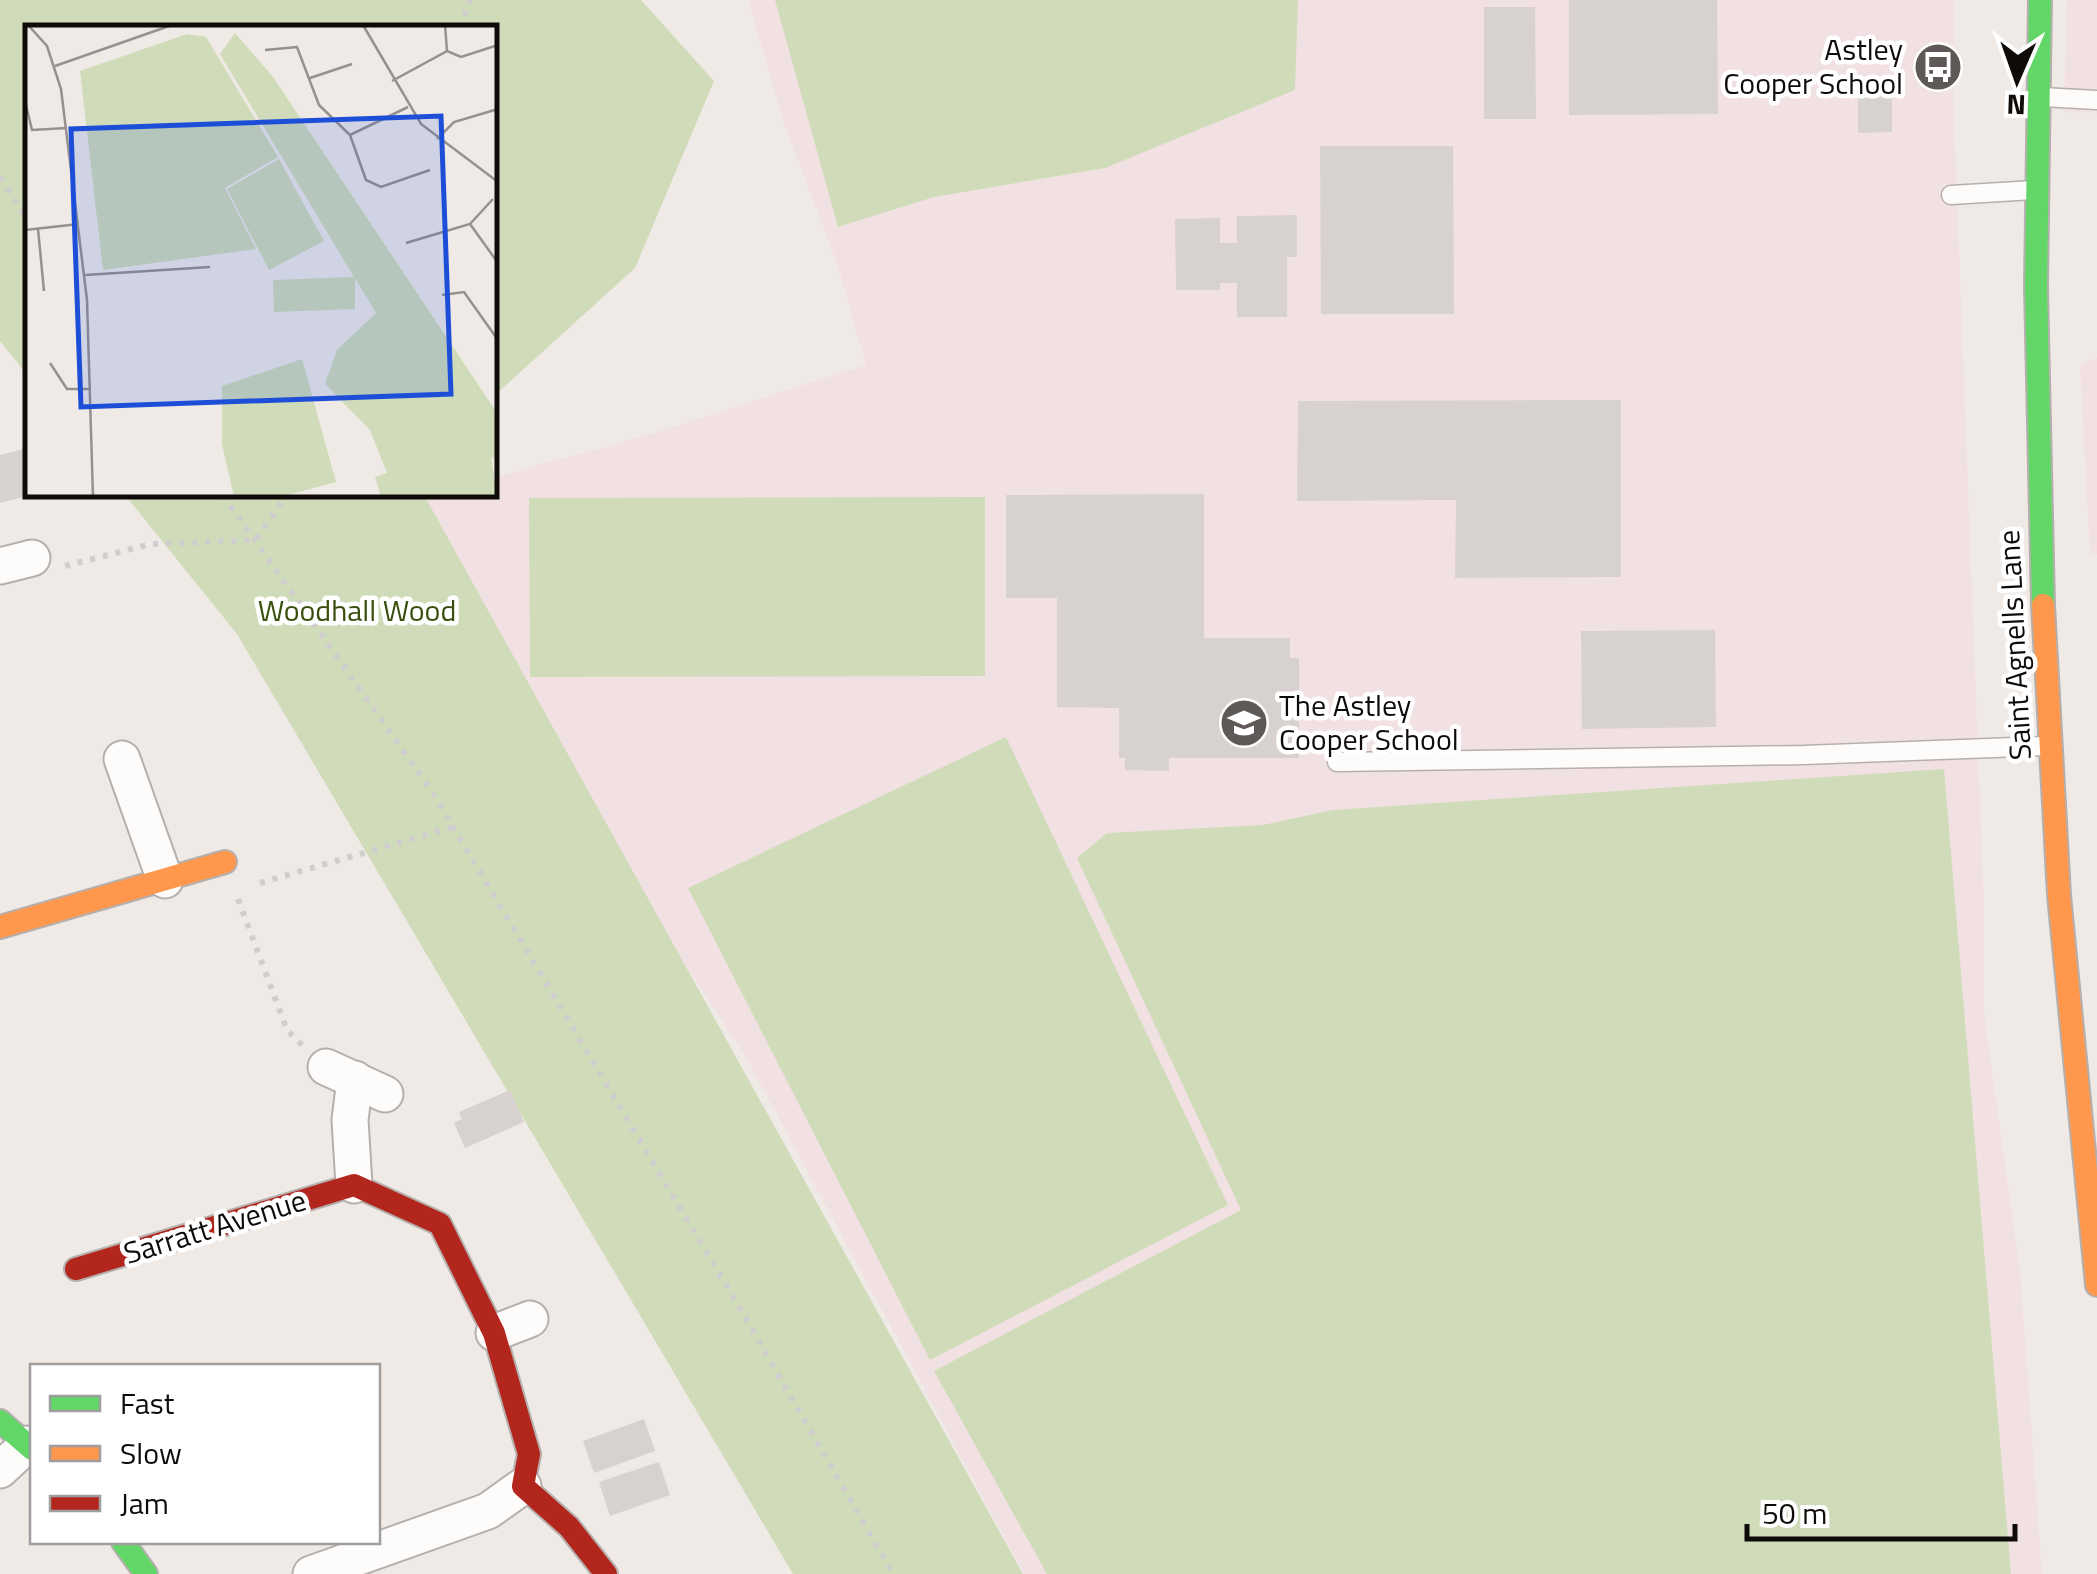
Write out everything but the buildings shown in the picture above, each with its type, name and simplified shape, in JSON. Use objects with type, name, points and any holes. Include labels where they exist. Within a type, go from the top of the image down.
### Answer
[{"type":"street","name":"Saint Agnells Lane","points":[[2040,0],[2035,190],[2042,600],[2059,886],[2086,1034],[2097,1285]]},
{"type":"street","points":[[122,758],[165,880]]},
{"type":"street","points":[[0,927],[225,862]]},
{"type":"street","points":[[311,1574],[488,1511],[523,1486],[529,1454],[494,1333],[440,1224],[354,1185],[350,1120],[355,1080]]},
{"type":"street","name":"Sarratt Avenue","points":[[76,1269],[354,1185]]},
{"type":"street","points":[[494,1333],[530,1319]]},
{"type":"street","points":[[0,1421],[30,1446],[0,1470]]},
{"type":"street","points":[[523,1486],[569,1527],[606,1574]]},
{"type":"street","points":[[124,1544],[146,1574]]},
{"type":"lane","points":[[2036,97],[2097,100]]},
{"type":"lane","points":[[1951,195],[2035,190]]},
{"type":"lane","points":[[1337,762],[1804,756],[2050,746]]},
{"type":"path","points":[[461,25],[470,0]]},
{"type":"path","points":[[0,177],[25,215]]},
{"type":"path","points":[[225,498],[433,793],[893,1574]]},
{"type":"path","points":[[256,540],[284,498]]},
{"type":"path","points":[[16,562],[55,568],[151,544],[256,540]]},
{"type":"path","points":[[235,891],[453,827]]},
{"type":"path","points":[[225,862],[286,1030],[355,1080]]},
{"type":"shaded area","name":"The Astley Cooper School","points":[[748,0],[1955,0],[1953,94],[1984,906],[1984,1013],[2020,1272],[2042,1574],[1024,1574],[746,1057],[576,800],[344,518],[417,498],[498,498],[498,476],[638,438],[866,365],[838,266],[784,123]]},
{"type":"shaded area","points":[[2067,0],[2097,0],[2097,113],[2064,112]]},
{"type":"shaded area","points":[[2097,358],[2097,554],[2090,553],[2080,366]]},
{"type":"green space","points":[[0,0],[641,0],[714,81],[635,268],[498,392],[498,25],[25,25],[25,372],[0,341]]},
{"type":"green space","points":[[775,0],[1298,0],[1295,90],[1105,168],[934,197],[838,227]]},
{"type":"green space","points":[[985,497],[985,676],[530,677],[529,498]]},
{"type":"green space","name":"Woodhall Wood","points":[[127,498],[426,498],[1023,1574],[793,1574],[237,634]]},
{"type":"green space","points":[[1006,737],[1228,1205],[930,1360],[688,888]]},
{"type":"green space","points":[[1944,769],[2011,1574],[1047,1574],[934,1371],[1241,1210],[1077,858],[1107,833],[1263,825],[1333,810]]},
{"type":"traffic: fast","points":[[2040,0],[2036,287],[2043,605]]},
{"type":"traffic: fast","points":[[0,1421],[30,1447]]},
{"type":"traffic: fast","points":[[124,1544],[146,1574]]},
{"type":"traffic: slow","points":[[2043,605],[2059,895],[2097,1285]]},
{"type":"traffic: slow","points":[[0,927],[225,862]]},
{"type":"traffic: jam","points":[[76,1269],[354,1185],[440,1224],[494,1333],[529,1454],[523,1486],[569,1527],[606,1574]]},
{"type":"place","name":"Astley Cooper School","points":[[1938,67]]},
{"type":"place","name":"The Astley Cooper School","points":[[1244,723]]}]
